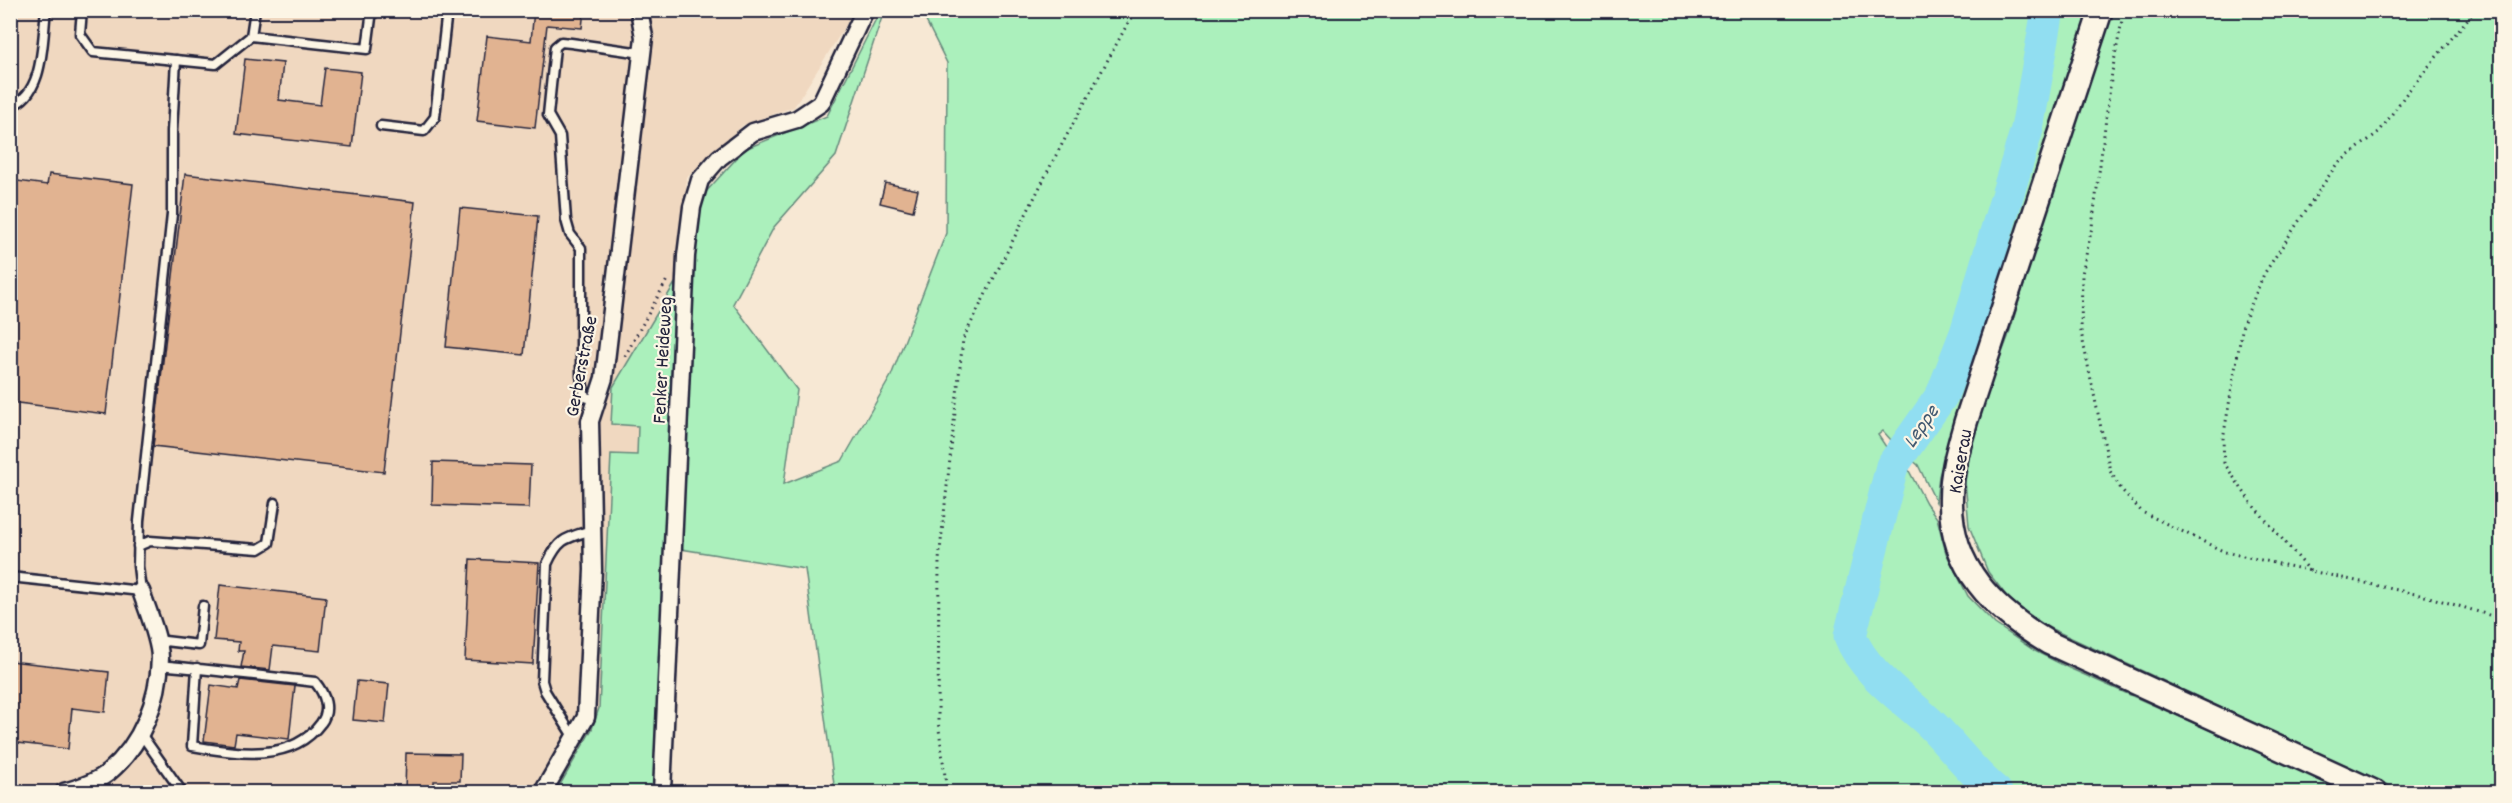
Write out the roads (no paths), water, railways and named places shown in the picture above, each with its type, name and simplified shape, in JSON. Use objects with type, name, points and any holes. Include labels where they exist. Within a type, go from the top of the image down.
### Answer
[{"type":"main road","name":"Kaiserau","points":[[2101,10],[1966,421],[1955,462],[1950,499],[1957,541],[1974,581],[1998,607],[2030,632],[2070,653],[2375,792]]},
{"type":"street","name":"Gerberstraße","points":[[543,792],[586,717],[594,570],[590,421],[604,378],[619,260],[644,38],[639,10]]},
{"type":"street","name":"Fenker Heideweg","points":[[662,792],[687,256],[692,207],[700,180],[719,158],[753,132],[796,119],[821,103],[866,10]]},
{"type":"street","points":[[64,792],[85,790],[109,773],[141,734],[151,711],[160,656],[141,591]]},
{"type":"lane","points":[[10,106],[25,97],[38,71],[46,10]]},
{"type":"lane","points":[[82,10],[80,34],[93,52],[216,64],[251,36],[255,10]]},
{"type":"lane","points":[[251,36],[366,49],[372,10]]},
{"type":"lane","points":[[381,126],[424,131],[435,117],[447,10]]},
{"type":"lane","points":[[597,400],[585,397],[581,376],[580,248],[570,234],[566,220],[560,136],[548,115],[555,47],[561,42],[642,53]]},
{"type":"lane","points":[[10,577],[141,591],[138,546],[172,214],[172,131],[176,60]]},
{"type":"lane","points":[[138,546],[150,541],[259,549],[269,543],[275,503]]},
{"type":"lane","points":[[574,738],[545,691],[542,681],[547,564],[554,548],[563,538],[592,530]]},
{"type":"lane","points":[[155,640],[199,645],[203,606]]},
{"type":"lane","points":[[158,665],[197,669],[315,682],[325,694],[326,717],[314,733],[295,745],[276,751],[250,753],[192,746],[197,669]]},
{"type":"lane","points":[[141,734],[182,792]]},
{"type":"waterway","name":"Leppe","points":[[1996,792],[1932,725],[1875,673],[1856,649],[1850,636],[1892,466],[1942,395],[1966,333],[2027,129],[2048,10]]}]
